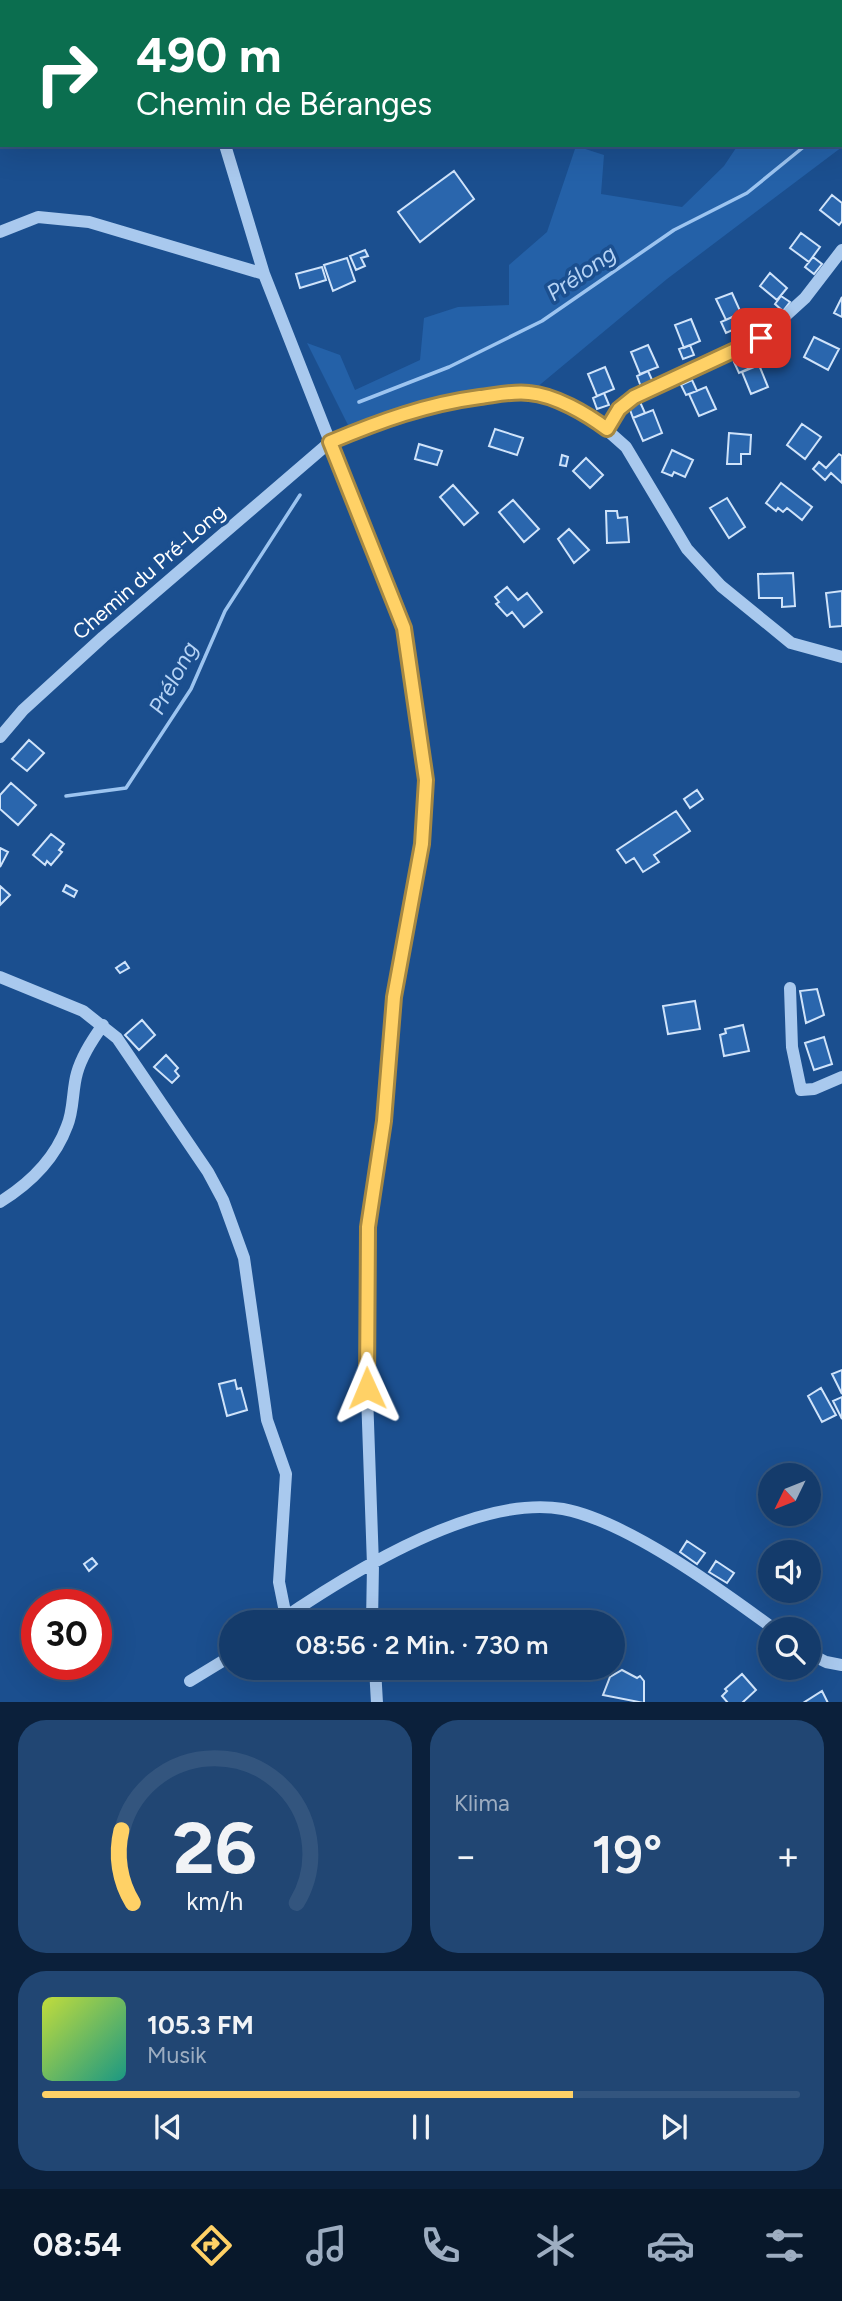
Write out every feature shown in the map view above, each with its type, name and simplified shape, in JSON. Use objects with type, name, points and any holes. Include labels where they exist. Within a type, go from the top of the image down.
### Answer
[{"type":"street","points":[[226,147],[264,274],[404,628],[426,780],[422,844],[394,997],[384,1121],[368,1227],[366,1366],[372,1610]]},
{"type":"street","points":[[0,232],[38,217],[89,222],[264,274]]},
{"type":"street","points":[[607,429],[619,409],[634,397],[761,338],[805,298],[842,250]]},
{"type":"street","name":"Chemin du Pré-Long","points":[[0,737],[23,710],[103,637],[330,442],[403,412],[443,402],[505,394],[530,393],[550,398],[607,429],[626,447],[687,549],[721,586],[791,643],[842,657]]},
{"type":"street","points":[[0,976],[22,988],[68,1004],[103,1025],[117,1038],[208,1172],[223,1200],[244,1258],[267,1420],[286,1474],[279,1582],[281,1610]]},
{"type":"street","points":[[790,988],[792,1047],[801,1090],[814,1089],[842,1077]]},
{"type":"street","points":[[0,1202],[34,1177],[54,1153],[68,1125],[77,1073],[88,1046],[103,1025]]},
{"type":"street","points":[[296,1610],[321,1593],[430,1534],[528,1508],[563,1509],[606,1522],[698,1576],[758,1618]]},
{"type":"street","points":[[821,1660],[842,1665]]},
{"type":"street","points":[[190,1681],[219,1663]]},
{"type":"street","points":[[376,1680],[377,1702]]},
{"type":"shaded area","points":[[576,147],[604,155],[601,194],[682,207],[724,166],[737,147],[842,147],[667,279],[530,393],[442,402],[352,433],[307,343],[340,355],[355,390],[420,360],[424,318],[458,307],[509,305],[509,265],[547,232]]},
{"type":"building","points":[[454,171],[474,199],[420,242],[398,212]]},
{"type":"building","points":[[832,195],[842,203],[842,221],[839,225],[820,210]]},
{"type":"building","points":[[801,233],[820,247],[809,262],[790,248]]},
{"type":"building","points":[[365,250],[368,256],[361,258],[365,266],[356,270],[350,256]]},
{"type":"building","points":[[813,257],[822,264],[814,274],[805,267]]},
{"type":"building","points":[[347,258],[355,281],[333,291],[324,265]]},
{"type":"building","points":[[322,267],[326,280],[300,288],[296,274]]},
{"type":"building","points":[[770,273],[787,288],[777,300],[760,286]]},
{"type":"building","points":[[732,293],[741,313],[726,320],[716,299]]},
{"type":"building","points":[[781,296],[790,302],[783,311],[775,304]]},
{"type":"building","points":[[842,297],[842,317],[834,313]]},
{"type":"building","points":[[732,317],[737,328],[726,333],[721,322]]},
{"type":"building","points":[[691,319],[700,341],[684,348],[675,325]]},
{"type":"building","points":[[814,337],[839,349],[828,370],[804,357]]},
{"type":"building","points":[[648,345],[658,367],[640,374],[631,352]]},
{"type":"building","points":[[690,345],[694,355],[683,359],[679,349]]},
{"type":"building","points":[[746,357],[750,368],[739,373],[734,362]]},
{"type":"building","points":[[759,365],[768,387],[751,394],[742,372]]},
{"type":"building","points":[[605,367],[614,389],[597,396],[588,374]]},
{"type":"building","points":[[648,371],[653,382],[641,387],[637,376]]},
{"type":"building","points":[[692,380],[697,391],[686,395],[681,385]]},
{"type":"building","points":[[706,387],[716,409],[699,416],[689,394]]},
{"type":"building","points":[[604,393],[609,405],[597,409],[593,398]]},
{"type":"building","points":[[640,402],[645,413],[633,418],[629,407]]},
{"type":"building","points":[[653,410],[662,433],[643,441],[633,418]]},
{"type":"building","points":[[802,424],[821,437],[805,459],[787,445]]},
{"type":"building","points":[[495,429],[523,438],[517,455],[489,446]]},
{"type":"building","points":[[729,433],[751,435],[750,454],[741,454],[741,464],[727,464]]},
{"type":"building","points":[[419,444],[442,451],[437,465],[415,459]]},
{"type":"building","points":[[672,450],[693,460],[685,477],[674,472],[672,476],[662,472]]},
{"type":"building","points":[[839,454],[842,456],[842,483],[831,473],[825,480],[813,469],[819,462],[826,468]]},
{"type":"building","points":[[562,455],[568,457],[566,466],[560,465]]},
{"type":"building","points":[[586,458],[603,475],[590,488],[573,471]]},
{"type":"building","points":[[781,483],[812,507],[802,520],[787,508],[783,512],[778,508],[776,511],[766,503]]},
{"type":"building","points":[[453,485],[478,513],[464,525],[440,497]]},
{"type":"building","points":[[727,498],[745,527],[729,538],[710,508]]},
{"type":"building","points":[[513,500],[539,529],[524,542],[499,512]]},
{"type":"building","points":[[606,511],[617,511],[618,518],[627,517],[629,542],[607,543]]},
{"type":"building","points":[[569,529],[589,550],[574,563],[558,539]]},
{"type":"building","points":[[793,573],[795,606],[782,607],[782,598],[759,598],[758,574]]},
{"type":"building","points":[[507,587],[518,600],[527,593],[542,612],[524,627],[512,612],[507,616],[496,604],[499,602],[495,597]]},
{"type":"building","points":[[842,591],[842,626],[830,627],[826,593]]},
{"type":"building","points":[[29,740],[44,753],[27,771],[12,759]]},
{"type":"building","points":[[11,783],[36,805],[18,825],[0,809],[0,795]]},
{"type":"building","points":[[697,790],[703,799],[690,808],[684,799]]},
{"type":"building","points":[[676,811],[690,831],[654,855],[659,862],[643,872],[634,858],[626,863],[617,850]]},
{"type":"building","points":[[51,834],[64,844],[59,850],[62,852],[51,865],[47,861],[45,865],[33,855]]},
{"type":"building","points":[[0,848],[8,852],[0,867]]},
{"type":"building","points":[[66,885],[77,891],[74,897],[63,891]]},
{"type":"building","points":[[0,886],[10,895],[0,905]]},
{"type":"building","points":[[125,962],[129,968],[120,973],[116,968]]},
{"type":"building","points":[[817,989],[824,1015],[806,1023],[800,991]]},
{"type":"building","points":[[695,1001],[700,1029],[668,1034],[663,1006]]},
{"type":"building","points":[[142,1020],[155,1035],[139,1050],[125,1035]]},
{"type":"building","points":[[743,1025],[749,1051],[724,1056],[720,1035],[726,1033],[725,1029]]},
{"type":"building","points":[[824,1037],[832,1064],[814,1070],[805,1043]]},
{"type":"building","points":[[166,1055],[178,1068],[175,1071],[179,1076],[172,1083],[154,1067]]},
{"type":"building","points":[[842,1370],[842,1394],[832,1374]]},
{"type":"building","points":[[235,1380],[237,1389],[241,1388],[247,1410],[227,1416],[219,1384]]},
{"type":"building","points":[[821,1388],[836,1415],[822,1422],[808,1396]]},
{"type":"building","points":[[842,1397],[842,1419],[833,1401]]},
{"type":"building","points":[[687,1541],[705,1553],[697,1564],[680,1552]]},
{"type":"building","points":[[92,1558],[97,1564],[89,1571],[84,1564]]},
{"type":"building","points":[[716,1561],[734,1573],[727,1583],[709,1572]]},
{"type":"building","points":[[625,1672],[637,1678],[640,1676],[644,1681],[644,1702],[603,1695],[609,1680],[625,1680]]},
{"type":"building","points":[[742,1674],[756,1690],[743,1702],[727,1702],[722,1696],[727,1691],[725,1689]]},
{"type":"building","points":[[822,1691],[828,1702],[805,1702]]},
{"type":"waterway","name":"Prélong","points":[[359,402],[449,367],[542,321],[674,230],[747,193],[804,147]]},
{"type":"waterway","name":"Prélong","points":[[66,796],[126,788],[191,689],[225,611],[300,495]]},
{"type":"route","points":[[367,1388],[368,1227],[384,1121],[394,997],[422,844],[426,780],[404,628],[330,442],[403,412],[443,402],[505,394],[530,393],[550,398],[607,429],[619,409],[634,397],[761,338]]}]
